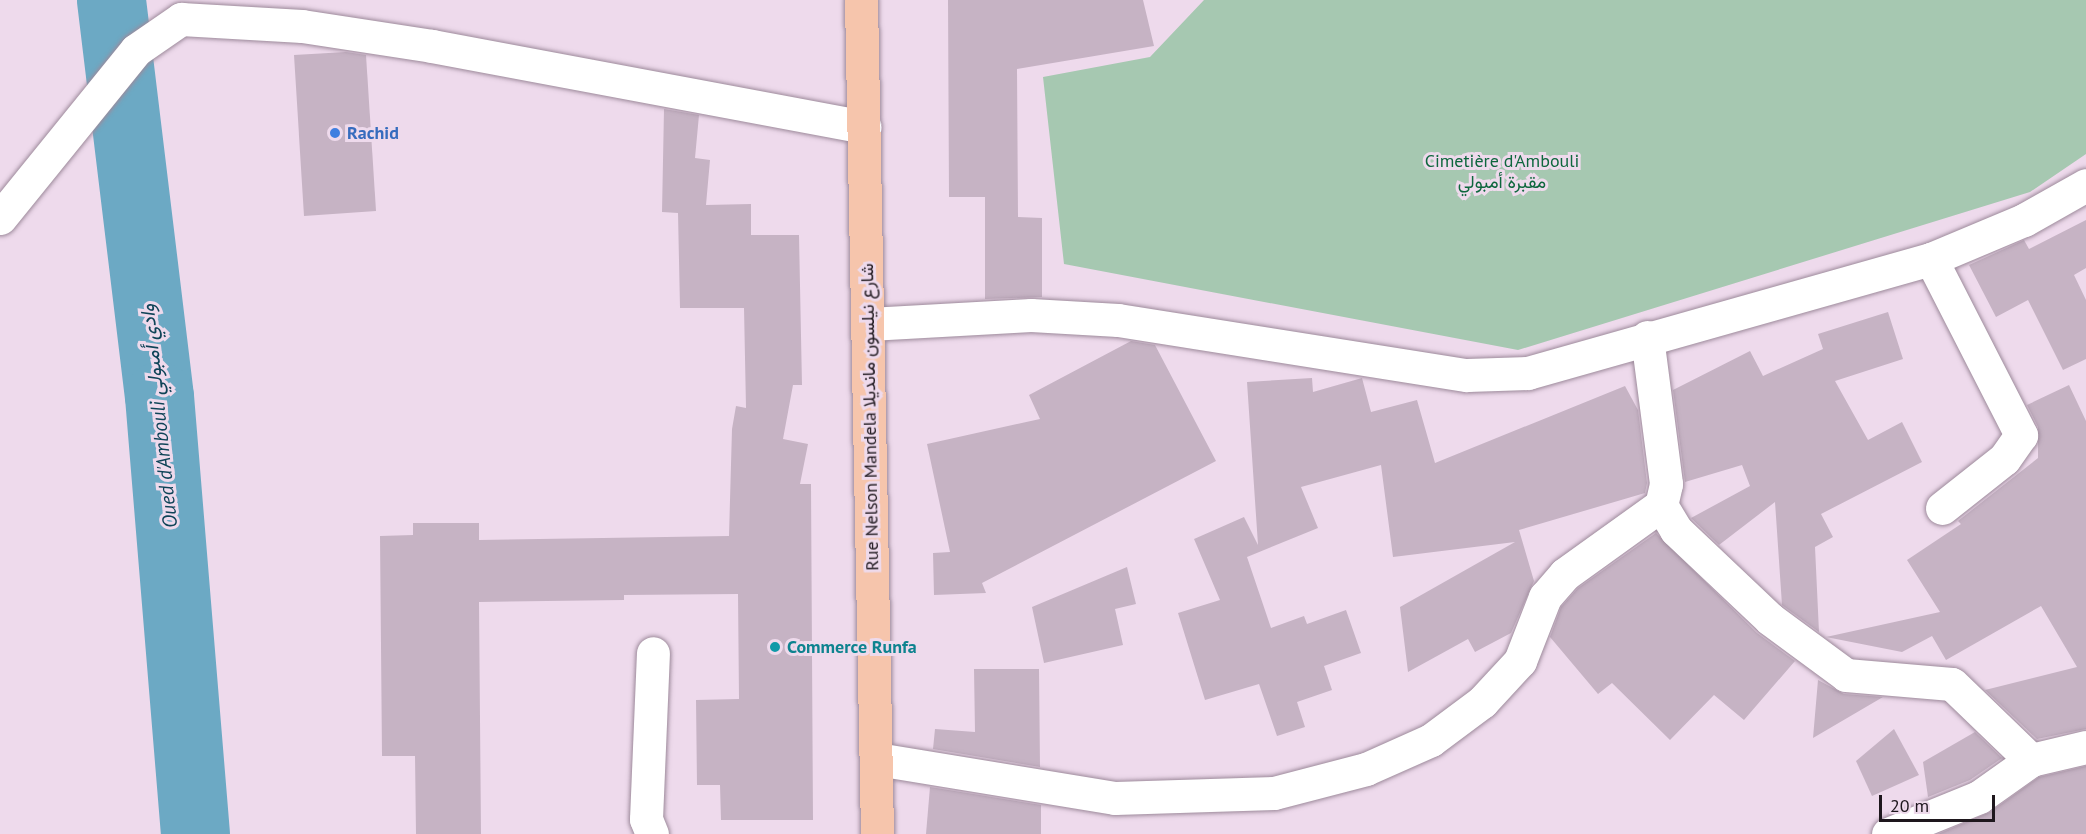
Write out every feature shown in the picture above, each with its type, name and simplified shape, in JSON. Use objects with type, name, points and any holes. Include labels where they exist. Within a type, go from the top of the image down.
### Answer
[{"type":"main road","name":"Rue Nelson Mandela شارع نيلسون مانديلا","points":[[861,0],[877,834]]},
{"type":"street","points":[[0,218],[136,50],[181,19],[279,24],[432,46],[864,127]]},
{"type":"street","points":[[869,324],[1031,315],[1118,320],[1467,375],[1528,374],[1647,337],[1931,259],[2024,220],[2086,185]]},
{"type":"street","points":[[1931,259],[2020,435],[2004,459],[1942,508]]},
{"type":"street","points":[[877,759],[1115,798],[1274,793],[1366,769],[1431,740],[1482,702],[1520,661],[1545,597],[1565,574],[1661,505],[1666,484],[1647,337]]},
{"type":"street","points":[[1661,505],[1676,530],[1770,619],[1846,675],[1952,684],[2031,760]]},
{"type":"street","points":[[652,834],[646,819],[653,653]]},
{"type":"street","points":[[1888,834],[1979,797],[2031,760],[2086,747]]},
{"type":"green space","name":"Cimetière d'Ambouli مقبرة أمبولي","points":[[1204,0],[2086,0],[2086,154],[2030,192],[1518,350],[1064,264],[1043,77],[1150,57]]},
{"type":"building","points":[[948,0],[1143,0],[1154,46],[1017,69],[1018,217],[1042,218],[1042,297],[985,299],[985,197],[949,197]]},
{"type":"building","name":"Rachid","points":[[346,52],[366,55],[376,211],[304,216],[294,55]]},
{"type":"building","points":[[664,109],[699,115],[695,158],[710,160],[706,205],[751,204],[751,235],[799,235],[802,385],[793,385],[783,439],[808,444],[800,484],[811,484],[813,820],[721,820],[720,785],[697,785],[696,700],[739,699],[738,594],[624,595],[624,600],[479,602],[481,834],[416,834],[415,756],[382,756],[380,536],[413,535],[413,523],[479,523],[479,540],[729,536],[732,429],[736,406],[746,408],[744,308],[680,308],[678,213],[662,212]]},
{"type":"building","points":[[2086,220],[2086,268],[2074,275],[2086,300],[2086,359],[2063,370],[2028,300],[1996,317],[1969,265],[2024,240],[2029,249]]},
{"type":"building","points":[[1888,312],[1903,359],[1835,381],[1868,440],[1902,422],[1922,462],[1821,514],[1833,537],[1815,547],[1819,632],[1782,605],[1775,502],[1719,545],[1691,518],[1750,486],[1742,465],[1685,482],[1673,390],[1750,351],[1763,376],[1823,349],[1818,334]]},
{"type":"building","points":[[1131,341],[1155,345],[1216,461],[982,583],[986,593],[934,595],[933,553],[950,552],[927,444],[1040,419],[1029,395]]},
{"type":"building","points":[[1312,378],[1313,392],[1362,378],[1371,412],[1417,400],[1435,463],[1625,386],[1638,410],[1647,483],[1645,493],[1519,530],[1534,581],[1511,633],[1475,652],[1468,639],[1408,672],[1400,607],[1515,542],[1393,557],[1381,465],[1301,487],[1318,528],[1247,557],[1271,628],[1304,616],[1307,624],[1346,610],[1361,653],[1324,666],[1332,690],[1297,702],[1305,727],[1277,736],[1259,684],[1205,700],[1178,613],[1220,600],[1194,539],[1244,517],[1258,545],[1247,382]]},
{"type":"building","points":[[2069,385],[2086,421],[2086,729],[2037,739],[1985,690],[2077,667],[2041,606],[1946,660],[1932,636],[1902,652],[1826,637],[1940,612],[1907,560],[1961,524],[1958,521],[2038,458],[2038,427],[2027,405]]},
{"type":"building","points":[[1656,533],[1757,633],[1795,661],[1744,720],[1714,695],[1670,740],[1612,683],[1598,694],[1550,637],[1561,607],[1578,588]]},
{"type":"building","points":[[1127,567],[1136,604],[1115,609],[1123,645],[1044,663],[1032,607]]},
{"type":"building","points":[[974,669],[1039,669],[1040,767],[933,749],[935,729],[975,732]]},
{"type":"building","points":[[1818,680],[1844,694],[1883,697],[1813,738]]},
{"type":"building","points":[[1894,729],[1919,775],[1872,796],[1856,761]]},
{"type":"building","points":[[1975,732],[2002,758],[1970,780],[1928,797],[1923,762]]},
{"type":"building","points":[[2086,766],[2086,834],[1938,834],[1990,812],[2039,777]]},
{"type":"building","points":[[930,787],[1041,805],[1041,834],[926,834]]},
{"type":"waterway","name":"Oued d'Ambouli وادي أمبولي","points":[[111,0],[159,396],[195,834]]},
{"type":"place","name":"Rachid","points":[[335,133]]},
{"type":"place","name":"Commerce Runfa","points":[[775,647]]}]
